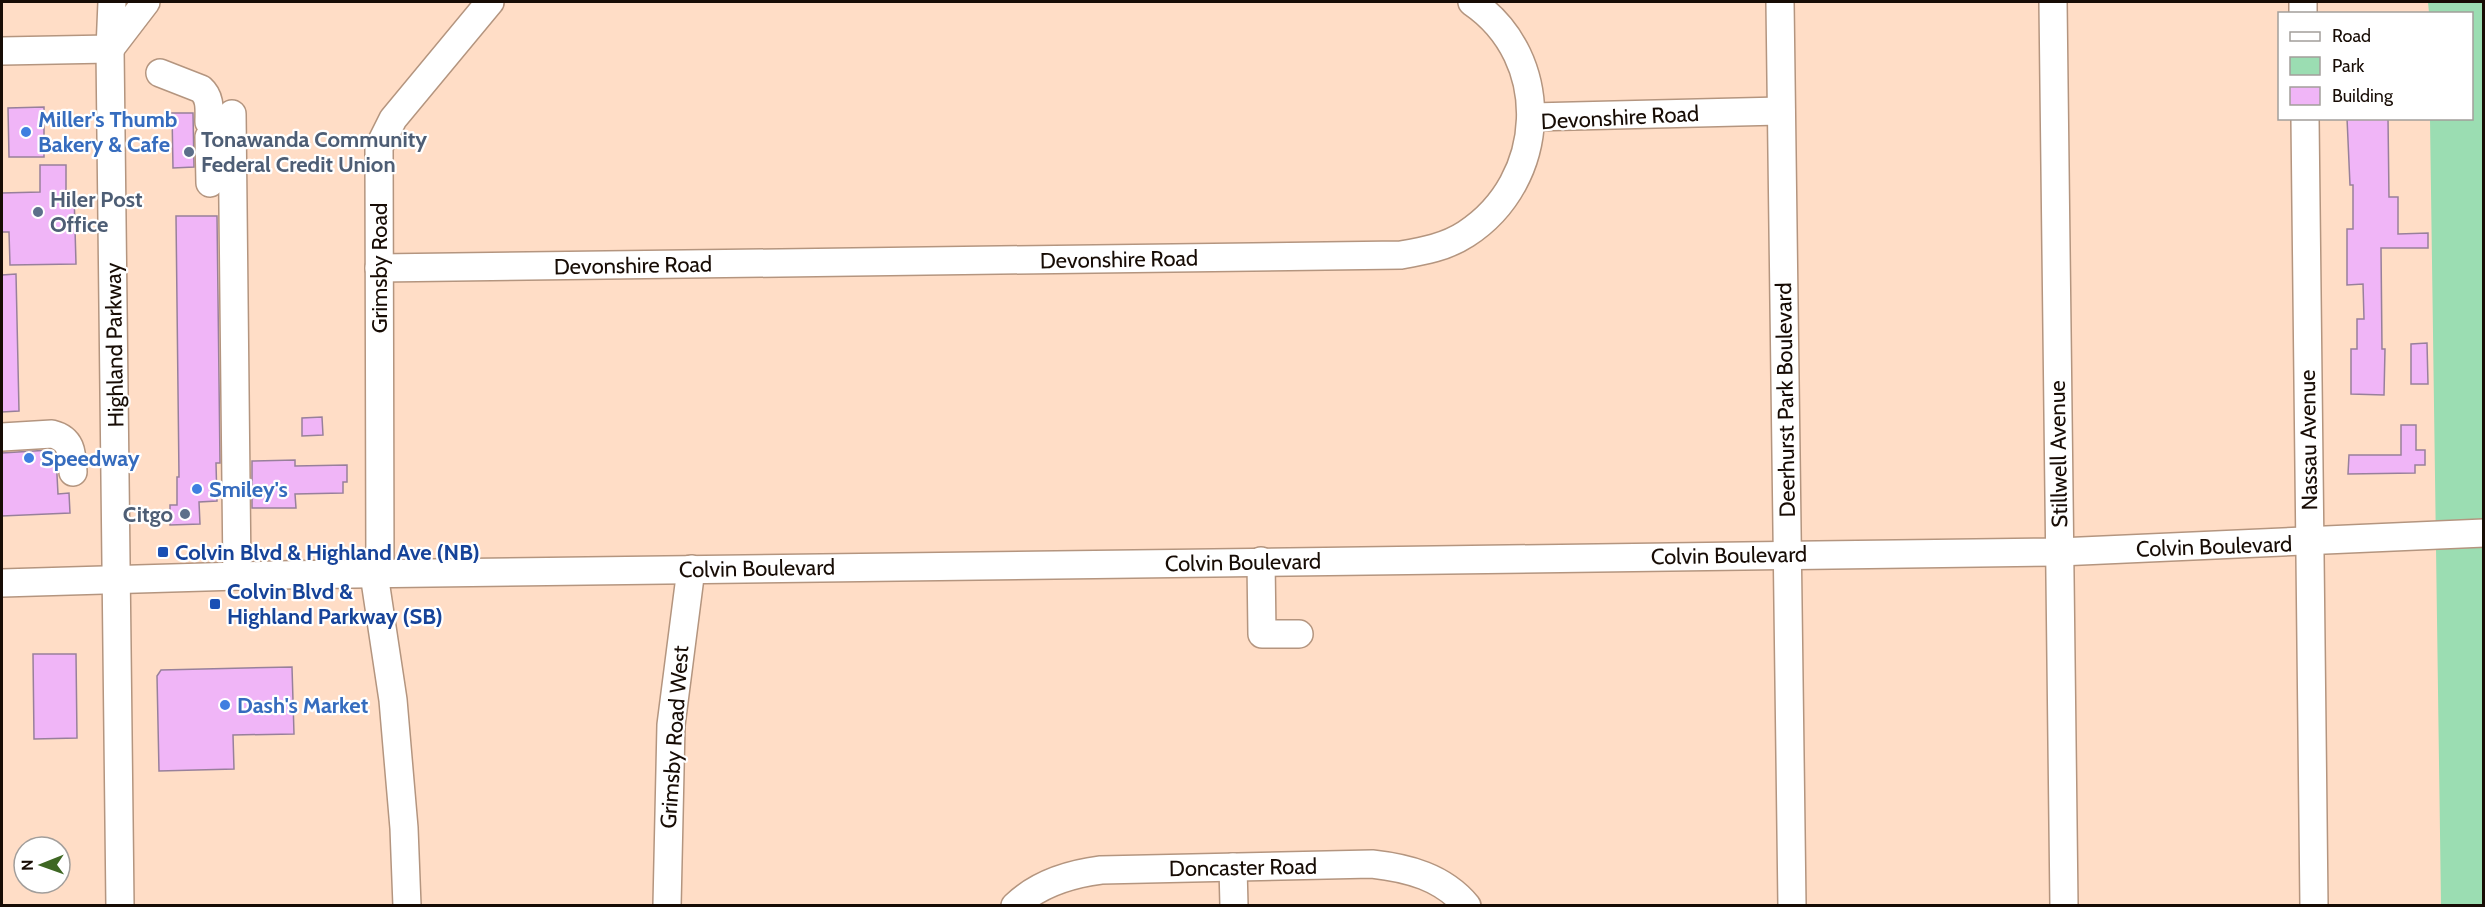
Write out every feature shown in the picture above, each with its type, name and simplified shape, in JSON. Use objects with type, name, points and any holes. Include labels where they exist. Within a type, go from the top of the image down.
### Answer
[{"type":"street","name":"Highland Parkway","points":[[112,2],[110,49],[120,906]]},
{"type":"street","points":[[2,51],[110,49],[146,2]]},
{"type":"street","name":"Grimsby Road","points":[[377,574],[378,158],[384,135],[393,119],[490,2]]},
{"type":"street","points":[[1472,2],[1497,24],[1512,46],[1525,77],[1532,117]]},
{"type":"street","name":"Deerhurst Park Boulevard","points":[[1780,2],[1792,906]]},
{"type":"street","name":"Stillwell Avenue","points":[[2053,2],[2064,906]]},
{"type":"street","points":[[160,72],[201,89],[209,100],[216,124],[237,576]]},
{"type":"street","name":"Devonshire Road","points":[[379,268],[1401,255],[1445,245],[1466,234],[1484,220],[1513,184],[1524,161],[1532,117],[1781,111]]},
{"type":"street","name":"Nassau Avenue","points":[[2305,120],[2314,906]]},
{"type":"street","points":[[210,183],[216,124]]},
{"type":"street","points":[[2,436],[52,434],[59,436],[72,449],[73,472]]},
{"type":"street","name":"Colvin Boulevard","points":[[2,583],[117,578],[691,569],[2059,552],[2484,533]]},
{"type":"street","points":[[1261,561],[1259,646],[1299,634]]},
{"type":"street","name":"Grimsby Road West","points":[[667,906],[671,725],[691,569]]},
{"type":"street","points":[[377,574],[393,700],[404,828],[407,906]]},
{"type":"street","name":"Doncaster Road","points":[[1015,906],[1039,888],[1072,874],[1101,870],[1372,864],[1399,867],[1425,875],[1445,885],[1467,906]]},
{"type":"street","points":[[1233,867],[1234,906]]},
{"type":"green space","points":[[2428,2],[2483,2],[2483,905],[2441,905],[2430,120],[2473,120],[2473,12],[2429,12]]},
{"type":"building","name":"Miller's Thumb Bakery & Cafe","points":[[44,107],[44,157],[9,157],[8,108]]},
{"type":"building","name":"Tonawanda Community Federal Credit Union","points":[[172,113],[193,113],[194,167],[173,168]]},
{"type":"building","points":[[2347,120],[2388,120],[2389,197],[2398,197],[2398,234],[2428,233],[2428,248],[2381,248],[2382,349],[2385,349],[2384,395],[2351,394],[2351,349],[2357,349],[2357,319],[2364,319],[2363,284],[2347,285],[2347,229],[2353,229],[2353,185],[2350,185]]},
{"type":"building","points":[[40,165],[66,165],[66,192],[74,192],[76,264],[10,265],[9,232],[2,232],[2,193],[40,192]]},
{"type":"building","points":[[176,216],[217,216],[220,463],[216,463],[217,501],[199,502],[200,524],[170,525],[170,505],[177,505],[177,477],[179,477]]},
{"type":"building","points":[[16,274],[19,411],[2,412],[2,275]]},
{"type":"building","points":[[2427,343],[2428,384],[2411,384],[2411,344]]},
{"type":"building","points":[[322,417],[323,435],[302,436],[302,418]]},
{"type":"building","points":[[2401,425],[2416,425],[2416,450],[2425,450],[2425,465],[2415,465],[2415,473],[2348,474],[2349,455],[2401,455]]},
{"type":"building","points":[[50,450],[56,456],[58,494],[69,493],[70,513],[2,516],[2,453]]},
{"type":"building","points":[[295,460],[295,466],[347,465],[347,482],[343,482],[343,493],[295,494],[296,508],[252,508],[252,461]]},
{"type":"building","points":[[33,654],[76,654],[77,738],[34,739]]},
{"type":"building","name":"Dash's Market","points":[[292,667],[294,734],[233,735],[234,769],[159,771],[157,676],[161,670]]},
{"type":"place","name":"Miller's Thumb Bakery & Cafe","points":[[26,132]]},
{"type":"place","name":"Tonawanda Community Federal Credit Union","points":[[189,152]]},
{"type":"place","name":"Hiler Post Office","points":[[38,212]]},
{"type":"place","name":"Speedway","points":[[29,458]]},
{"type":"place","name":"Smiley's","points":[[197,489]]},
{"type":"place","name":"Citgo","points":[[185,514]]},
{"type":"place","name":"Colvin Blvd & Highland Ave (NB)","points":[[163,552]]},
{"type":"place","name":"Colvin Blvd & Highland Parkway (SB)","points":[[215,604]]},
{"type":"place","name":"Dash's Market","points":[[225,705]]}]
